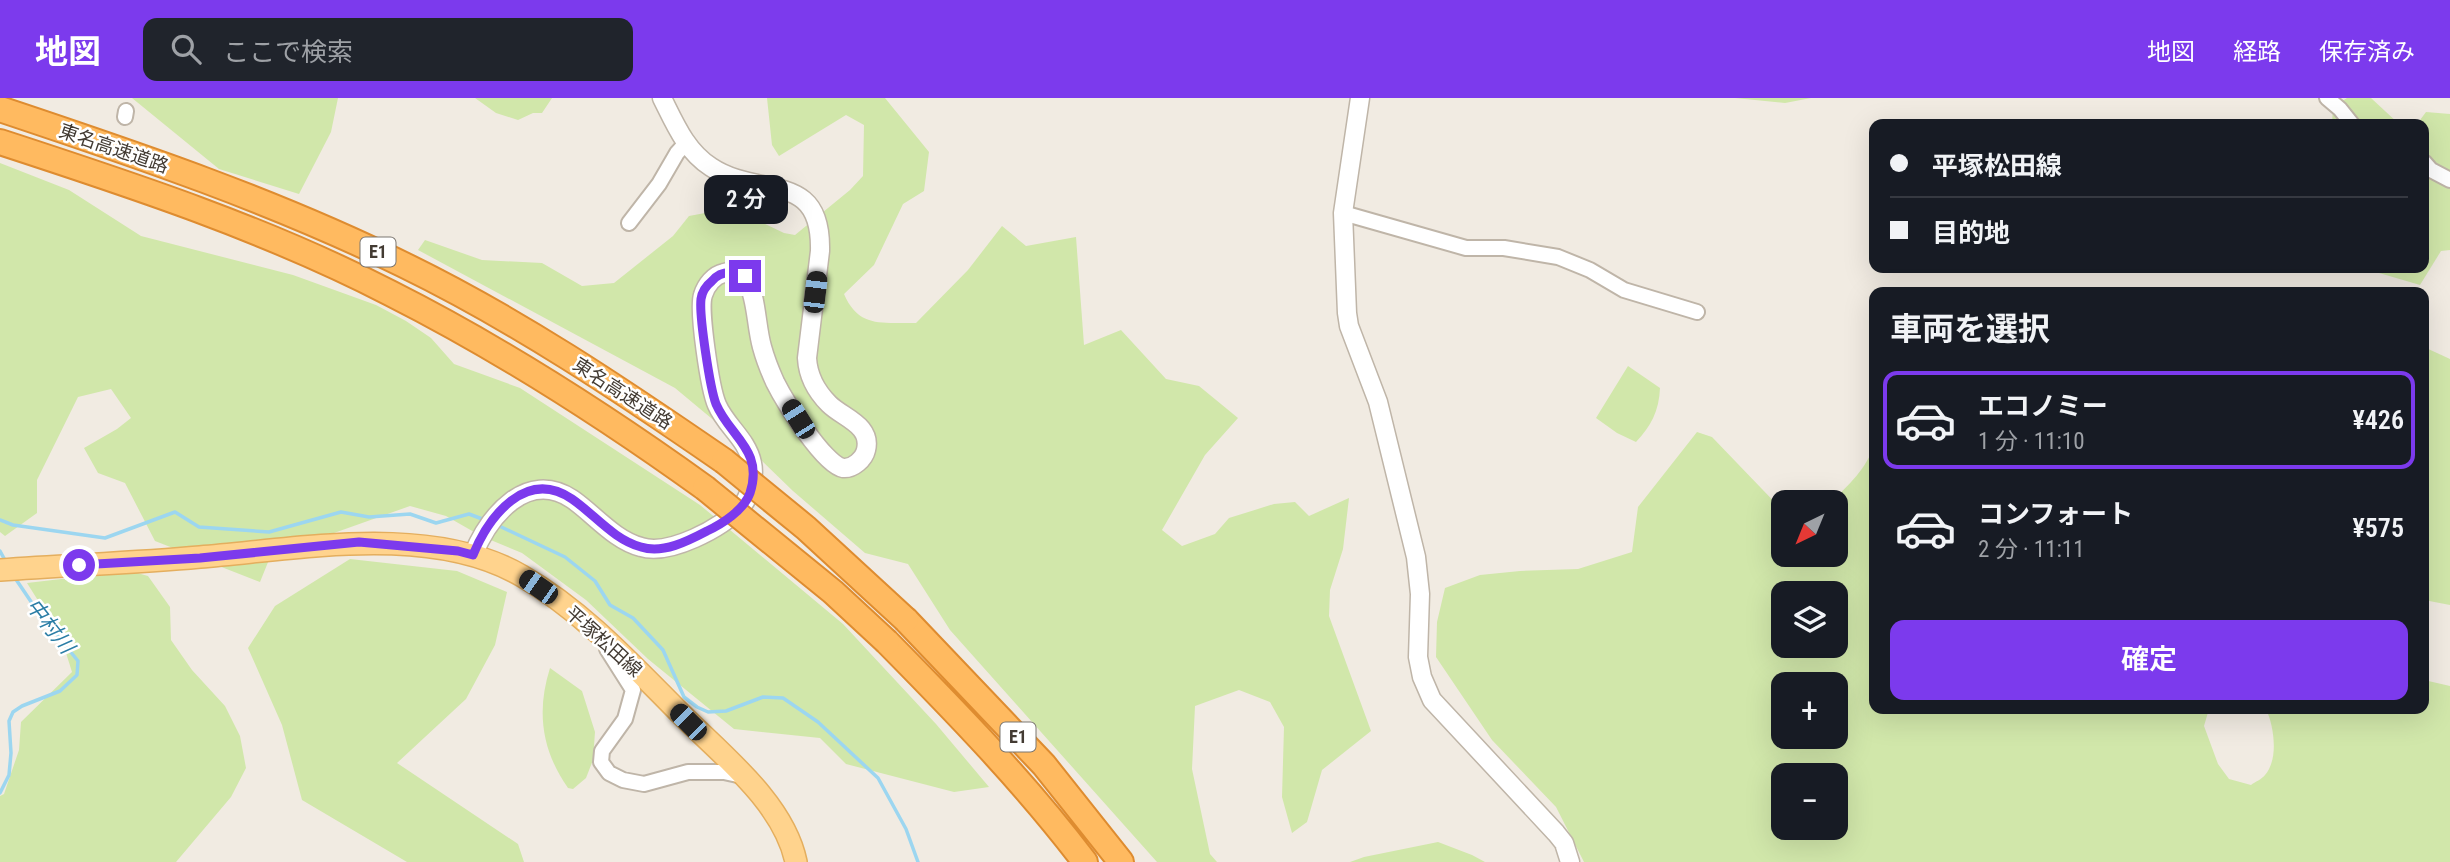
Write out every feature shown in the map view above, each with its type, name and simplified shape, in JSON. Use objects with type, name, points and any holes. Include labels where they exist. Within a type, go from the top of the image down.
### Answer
[{"type":"highway","name":"東名高速道路","points":[[0,109],[260,200],[406,265],[527,331],[620,390],[724,461],[806,528],[906,620],[1044,765],[1121,862]]},
{"type":"highway","name":"東名高速道路","points":[[0,142],[190,207],[317,258],[389,292],[503,354],[572,396],[705,488],[833,592],[962,718],[1024,786],[1085,862]]},
{"type":"main road","name":"平塚松田線","points":[[0,570],[200,558],[359,542],[475,551],[522,575],[571,609],[617,650],[775,813],[793,849],[796,862]]},
{"type":"street","points":[[475,551],[509,500],[544,488],[572,499],[631,543],[654,549],[690,540],[718,525],[741,507],[750,494],[753,466],[749,452],[740,437],[727,425],[715,402],[701,298],[714,277],[724,272],[735,271],[745,276],[750,286],[762,347],[775,383],[824,454],[839,467],[848,468],[864,456],[866,436],[858,425],[830,405],[812,381],[808,370],[807,358],[821,234],[813,208],[803,198],[789,192],[719,172],[697,156],[686,144],[662,98]]},
{"type":"street","points":[[1360,98],[1343,213],[1349,326],[1378,402],[1416,557],[1420,594],[1418,657],[1422,677],[1432,700],[1556,833],[1564,843],[1570,862]]},
{"type":"street","points":[[2327,98],[2347,119]]},
{"type":"street","points":[[629,223],[686,144]]},
{"type":"street","points":[[2429,168],[2450,180]]},
{"type":"street","points":[[1343,213],[1466,248],[1504,248],[1558,257],[1590,270],[1624,290],[1696,312]]},
{"type":"street","points":[[571,609],[597,634],[633,690],[625,719],[602,751],[601,762],[609,773],[623,780],[644,784],[688,772],[724,772],[742,776]]},
{"type":"green space","points":[[132,98],[338,98],[331,132],[299,194],[219,169]]},
{"type":"green space","points":[[475,98],[552,98],[542,113],[533,113],[518,120],[496,113]]},
{"type":"green space","points":[[767,98],[885,98],[929,152],[924,191],[903,204],[874,265],[844,294],[857,313],[865,318],[883,323],[916,323],[968,270],[1002,226],[1026,246],[1076,237],[1084,345],[1121,330],[1166,379],[1199,386],[1238,418],[1205,455],[1162,530],[1182,546],[1215,534],[1229,518],[1274,504],[1295,502],[1309,516],[1349,498],[1343,549],[1330,590],[1329,616],[1371,731],[1322,770],[1307,822],[1292,833],[1282,797],[1284,727],[1270,702],[1239,690],[1195,706],[1192,769],[1210,854],[1217,862],[1157,862],[950,630],[908,564],[865,553],[759,458],[675,388],[418,250],[425,240],[482,260],[542,263],[582,286],[614,283],[673,236],[689,216],[732,208],[784,233],[795,235],[863,176],[864,125],[846,115],[779,156],[772,145]]},
{"type":"green space","points":[[1735,98],[1811,98],[1785,103]]},
{"type":"green space","points":[[2347,98],[2371,98],[2394,119],[2332,119],[2333,107]]},
{"type":"green space","points":[[2426,112],[2450,114],[2450,250],[2441,251],[2429,270],[2429,119],[2421,119]]},
{"type":"green space","points":[[0,163],[69,190],[141,236],[293,275],[376,305],[431,338],[454,364],[520,388],[700,505],[843,624],[936,724],[989,787],[954,792],[846,764],[820,738],[734,729],[648,659],[586,600],[522,553],[481,536],[446,516],[410,506],[334,533],[277,540],[260,582],[155,541],[125,483],[98,473],[84,448],[131,418],[111,389],[78,397],[37,480],[37,513],[5,536],[0,532]]},
{"type":"green space","points":[[2379,273],[2427,273],[2420,285]]},
{"type":"green space","points":[[2429,349],[2450,359],[2450,605],[2429,601]]},
{"type":"green space","points":[[1628,366],[1660,388],[1653,418],[1636,442],[1596,418]]},
{"type":"green space","points":[[1697,432],[1712,437],[1771,498],[1771,567],[1848,567],[1848,490],[1843,490],[1862,469],[1869,457],[1869,714],[2208,714],[2204,726],[2218,764],[2229,779],[2251,785],[2265,775],[2274,752],[2273,733],[2268,714],[2429,714],[2429,681],[2450,686],[2450,862],[1584,862],[1556,807],[1492,740],[1436,657],[1437,622],[1445,588],[1480,575],[1578,569],[1632,552],[1638,507]]},
{"type":"green space","points":[[350,559],[457,571],[507,592],[495,645],[466,699],[397,763],[518,844],[524,862],[407,862],[302,800],[282,725],[248,648],[275,606]]},
{"type":"green space","points":[[130,571],[148,576],[170,607],[171,640],[192,670],[225,706],[240,736],[246,768],[231,797],[176,862],[0,862],[0,796],[4,794],[19,750],[21,722],[72,672],[61,637],[27,583]]},
{"type":"green space","points":[[550,668],[582,691],[595,732],[593,760],[586,778],[573,789],[568,788],[552,760],[544,731],[543,700]]},
{"type":"green space","points":[[1438,842],[1485,862],[1350,862],[1364,857]]},
{"type":"waterway","points":[[0,520],[13,525],[105,538],[175,512],[199,527],[269,532],[341,512],[369,517],[410,514],[436,523],[469,514],[485,520]]},
{"type":"waterway","points":[[495,524],[565,557],[595,581],[610,605],[633,618],[663,650],[684,697],[697,707],[708,712],[726,711],[763,697],[783,698],[818,722],[878,778],[906,829],[918,862]]},
{"type":"waterway","name":"中村川","points":[[0,551],[6,562]]},
{"type":"waterway","name":"中村川","points":[[0,793],[9,775],[9,721],[13,712],[60,691],[77,675],[78,661],[36,609],[13,575]]},
{"type":"route","points":[[79,565],[200,558],[359,542],[458,551],[473,555],[509,500],[544,488],[572,499],[612,531],[642,548],[654,549],[690,540],[718,525],[741,507],[750,494],[753,466],[749,452],[740,437],[727,425],[715,402],[701,298],[714,277],[735,271],[745,276]]}]
